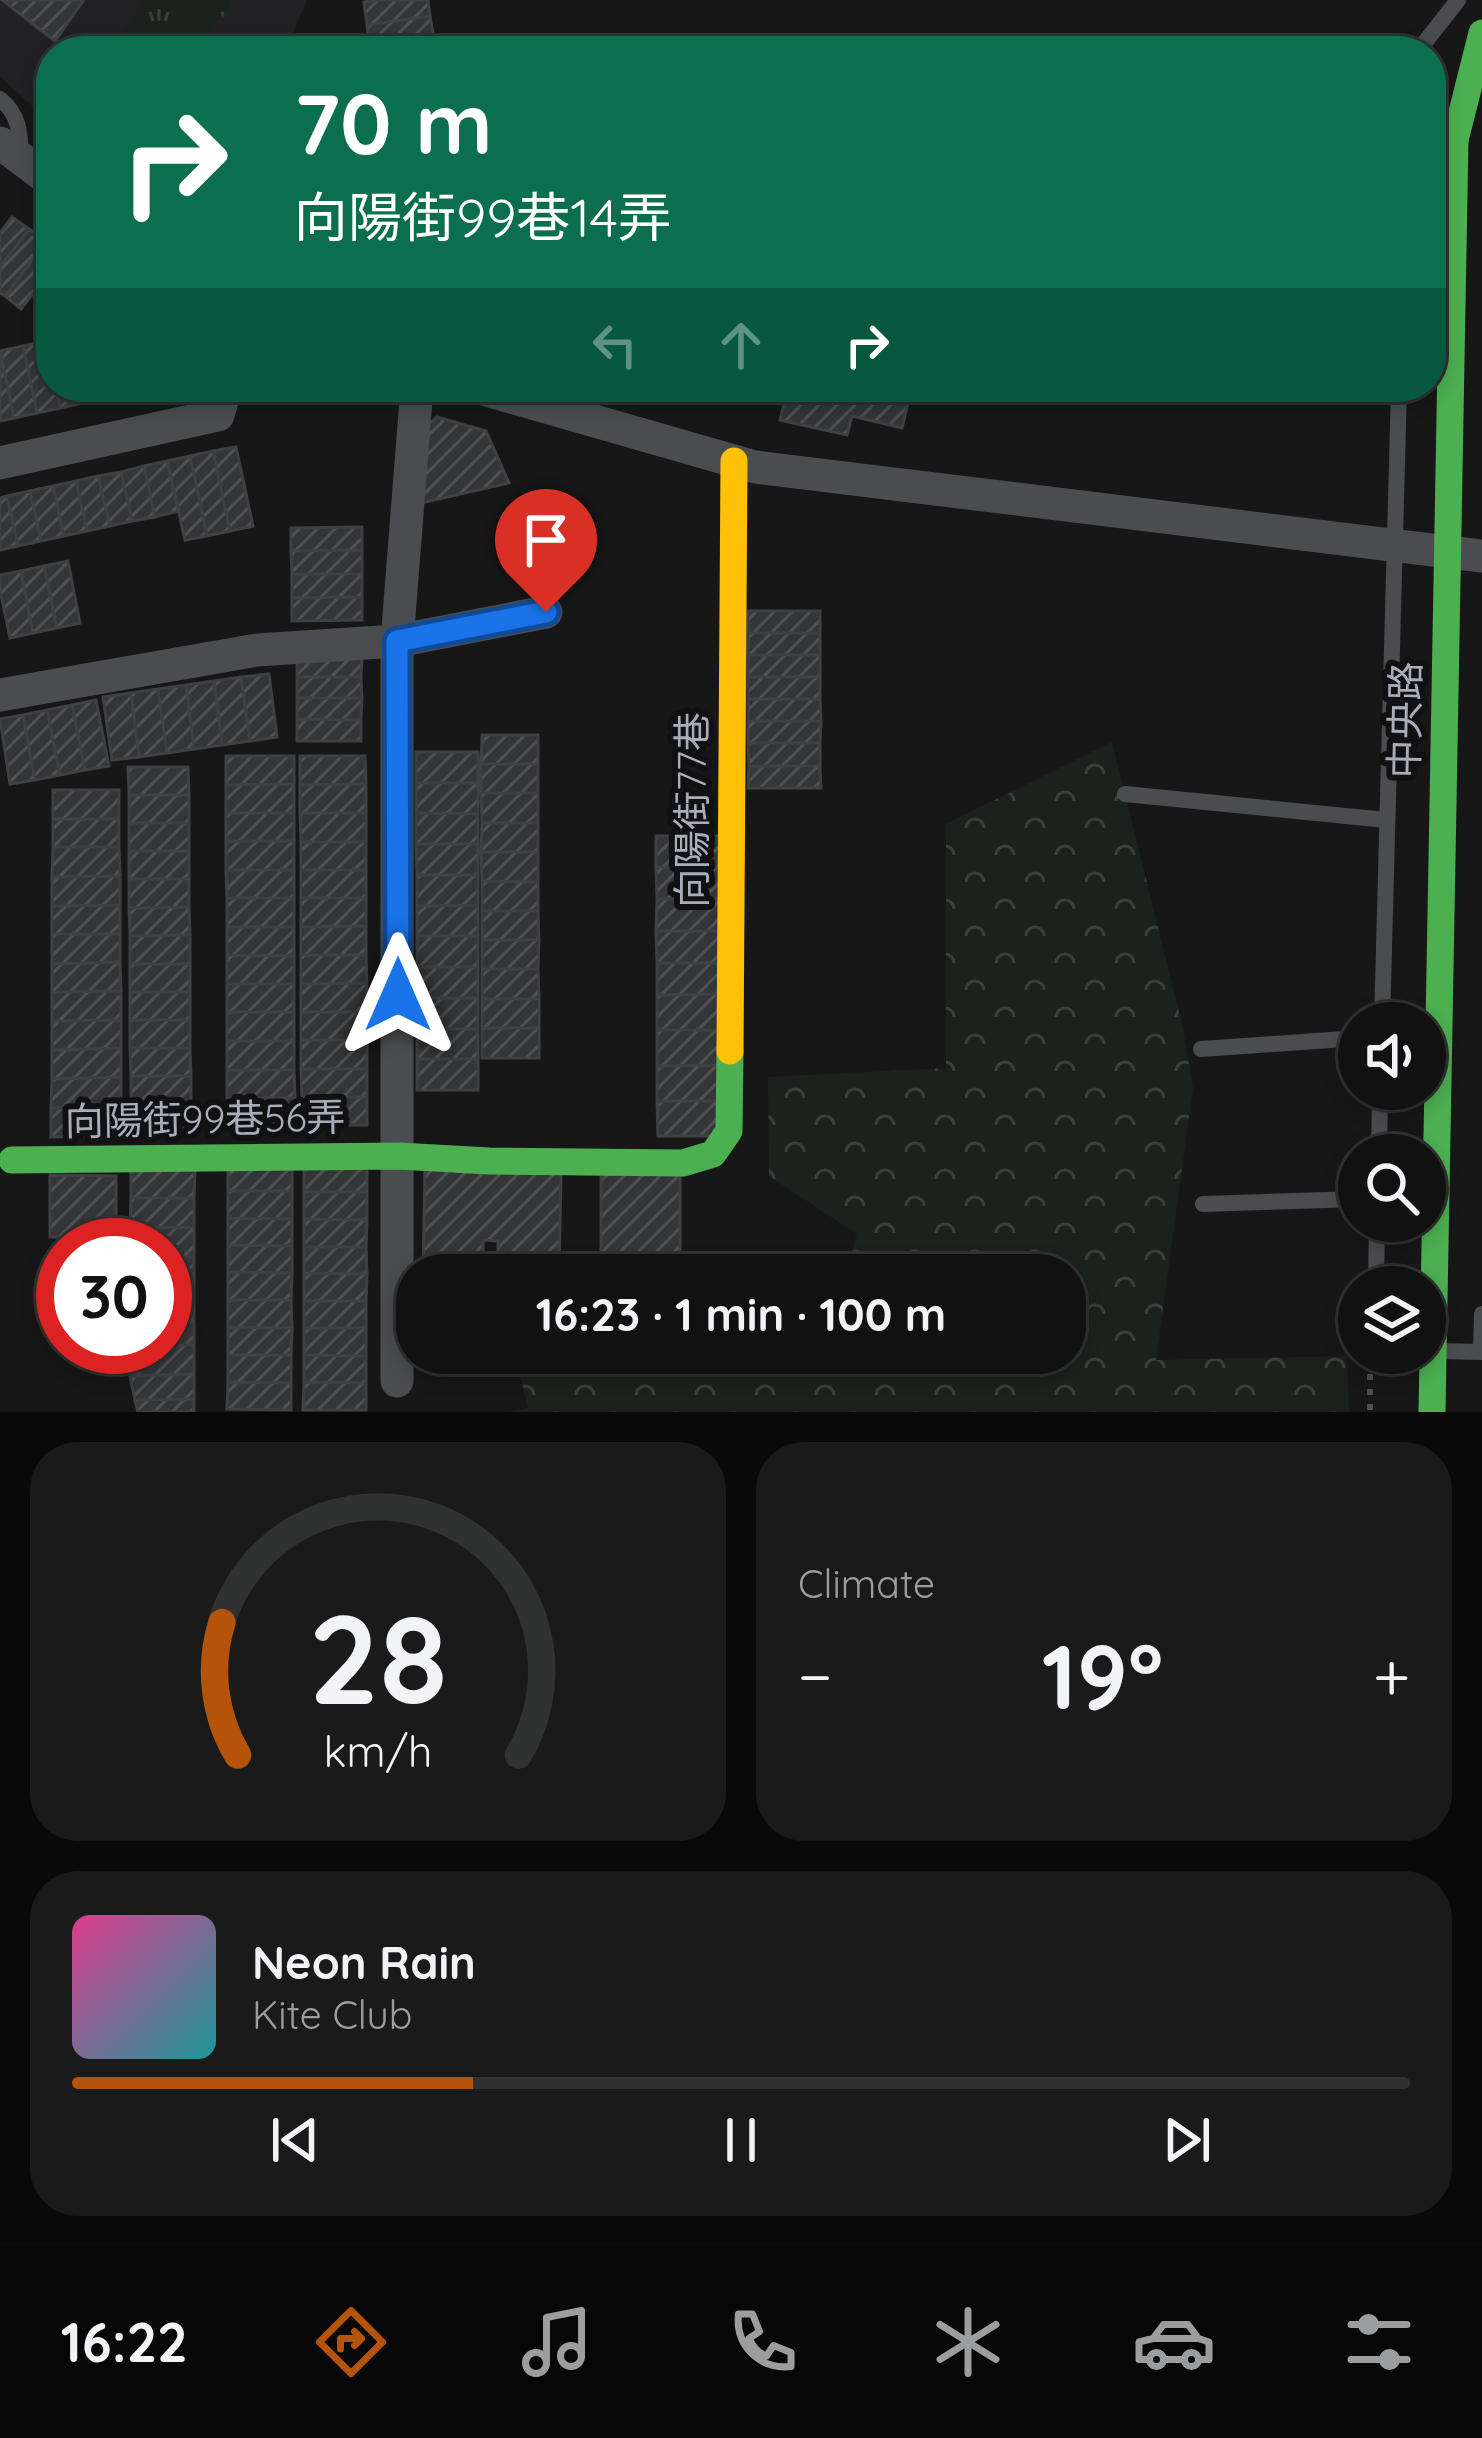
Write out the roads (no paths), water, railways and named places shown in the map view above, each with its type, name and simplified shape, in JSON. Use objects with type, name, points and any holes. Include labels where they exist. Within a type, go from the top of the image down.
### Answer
[{"type":"street","name":"中央路","points":[[1432,1412],[1455,140],[1482,33]]},
{"type":"street","points":[[11,151],[36,170]]},
{"type":"street","points":[[0,463],[218,415],[222,402]]},
{"type":"street","points":[[398,1381],[397,641],[416,402]]},
{"type":"street","points":[[528,402],[755,467],[1481,556]]},
{"type":"street","name":"向陽街77巷","points":[[713,1154],[729,1131],[734,461]]},
{"type":"street","points":[[0,695],[257,650],[397,641],[546,612]]},
{"type":"street","name":"向陽街99巷56弄","points":[[12,1160],[399,1156],[683,1163],[713,1154]]},
{"type":"lane","points":[[1430,36],[1459,0]]},
{"type":"lane","points":[[0,99],[19,124],[11,151]]},
{"type":"lane","points":[[1382,1002],[1399,402]]},
{"type":"lane","points":[[1125,794],[1386,820]]},
{"type":"lane","points":[[1201,1049],[1338,1039]]},
{"type":"lane","points":[[1203,1204],[1338,1200]]},
{"type":"lane","points":[[1446,1351],[1481,1352],[1482,1315]]}]
